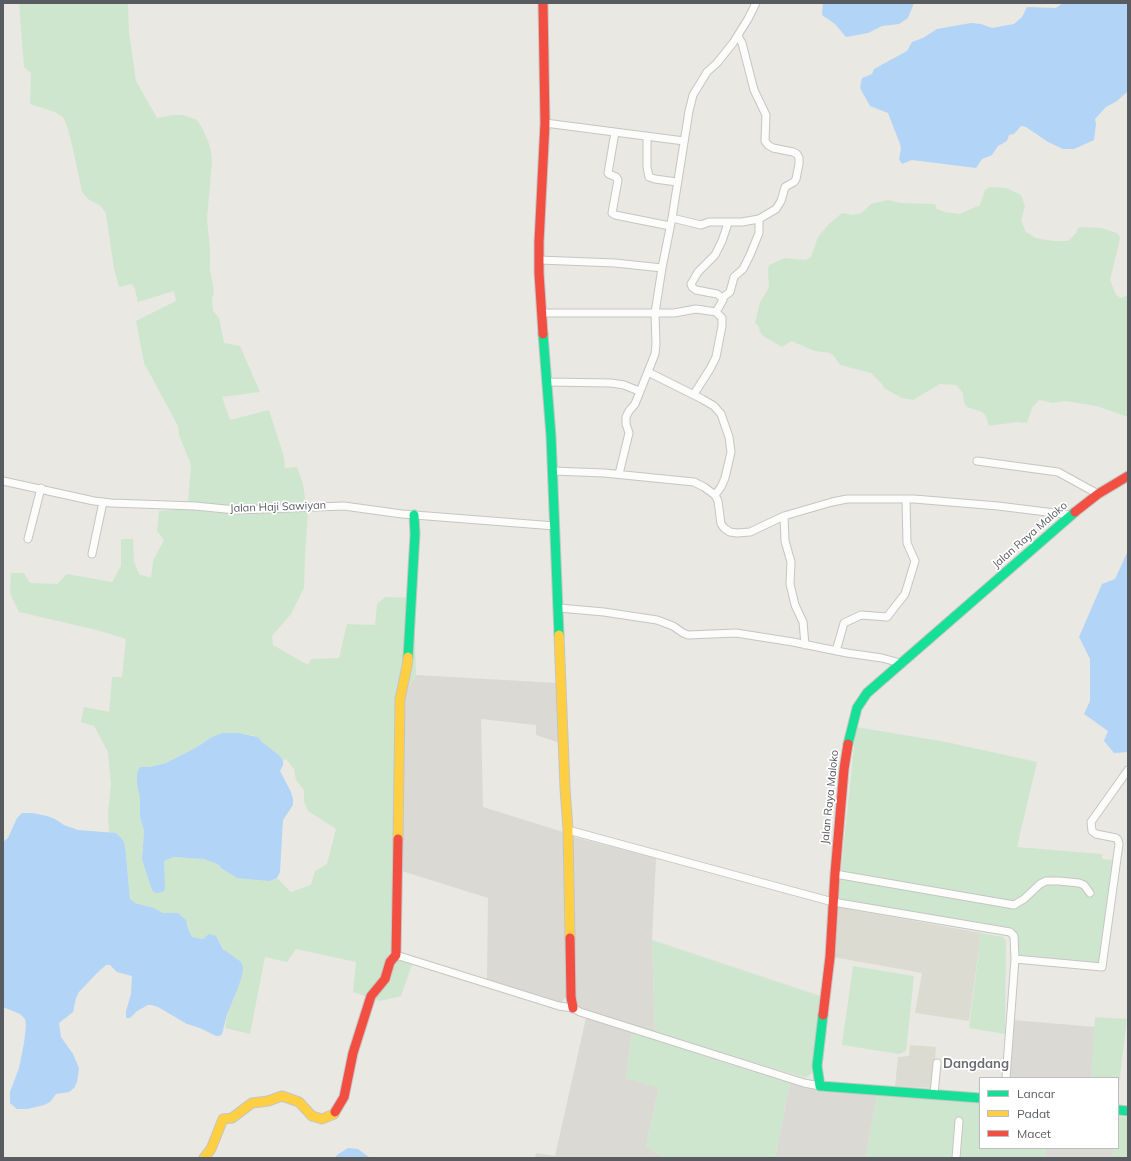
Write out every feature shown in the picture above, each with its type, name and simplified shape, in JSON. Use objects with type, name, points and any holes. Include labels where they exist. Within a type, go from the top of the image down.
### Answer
[{"type":"street","points":[[543,3],[545,123],[539,260],[551,436],[559,608],[565,788],[568,830],[571,997],[573,1008]]},
{"type":"street","points":[[619,474],[629,435],[626,417],[634,405],[653,361],[656,348],[655,313],[689,111],[696,89],[707,72],[720,59],[738,36],[756,3]]},
{"type":"street","points":[[672,218],[700,225],[712,222],[749,222],[759,219],[776,209],[781,201],[786,187],[795,180],[799,158],[796,152],[773,148],[768,146],[765,141],[766,115],[754,90],[742,43],[738,36]]},
{"type":"street","points":[[545,123],[684,141]]},
{"type":"street","points":[[615,132],[608,173],[616,177],[618,180],[612,213],[615,215],[670,226]]},
{"type":"street","points":[[647,136],[647,171],[649,177],[677,182]]},
{"type":"street","points":[[716,312],[722,298],[730,292],[734,278],[743,268],[750,255],[759,233],[759,219]]},
{"type":"street","points":[[722,298],[717,294],[696,290],[691,284],[698,272],[715,255],[722,241],[728,222]]},
{"type":"street","points":[[539,260],[616,263],[662,268]]},
{"type":"street","points":[[542,313],[674,313],[691,309],[716,312],[722,318],[722,326],[716,357],[694,394]]},
{"type":"street","points":[[648,372],[694,394],[714,406],[721,414],[730,442],[731,452],[725,478],[715,496]]},
{"type":"street","points":[[547,382],[579,381],[618,383],[639,391]]},
{"type":"street","points":[[977,460],[1058,472],[1098,494]]},
{"type":"street","points":[[552,471],[619,474],[694,482],[704,487],[715,496],[718,500],[721,524],[730,532],[736,533],[750,532],[784,516],[847,499],[906,499],[998,506],[1070,515]]},
{"type":"street","name":"Jalan Raya Maloko","points":[[820,1086],[818,1066],[830,957],[835,874],[845,762],[858,708],[863,698],[900,663],[991,586],[1070,515],[1098,494],[1128,476]]},
{"type":"street","name":"Jalan Haji Sawiyan","points":[[3,480],[103,502],[195,506],[236,510],[344,506],[414,515],[555,526]]},
{"type":"street","points":[[28,539],[41,488]]},
{"type":"street","points":[[836,651],[844,623],[861,615],[887,617],[905,594],[915,561],[907,543],[906,499]]},
{"type":"street","points":[[92,554],[103,502]]},
{"type":"street","points":[[204,1158],[211,1149],[222,1119],[232,1118],[252,1103],[268,1101],[282,1096],[299,1102],[312,1116],[322,1119],[334,1114],[344,1097],[353,1053],[371,996],[385,979],[390,962],[396,955],[400,698],[407,666],[416,534],[414,515]]},
{"type":"street","points":[[784,516],[785,540],[791,562],[790,584],[795,605],[802,618],[805,645]]},
{"type":"street","points":[[559,608],[604,612],[657,620],[673,626],[688,635],[736,632],[882,658],[900,663]]},
{"type":"street","points":[[1015,959],[1102,966],[1119,844],[1116,838],[1096,834],[1092,831],[1091,822],[1128,770]]},
{"type":"street","points":[[568,830],[833,902],[1010,932],[1014,936],[1015,959],[1006,1077]]},
{"type":"street","points":[[835,874],[1014,905],[1024,900],[1040,884],[1052,880],[1079,883],[1084,885],[1090,893]]},
{"type":"street","points":[[396,955],[559,1006],[573,1008],[580,1012],[804,1083],[820,1086],[979,1098]]},
{"type":"street","points":[[934,1094],[937,1063]]},
{"type":"street","points":[[956,1158],[959,1121]]},
{"type":"shaded area","points":[[416,675],[557,683],[560,743],[536,735],[536,725],[481,719],[483,807],[563,832],[568,994],[560,1004],[487,979],[488,898],[402,871],[404,695]]},
{"type":"shaded area","points":[[570,836],[656,858],[652,940],[655,1033],[579,1009],[575,1004]]},
{"type":"shaded area","points":[[837,907],[981,933],[969,1021],[915,1013],[922,973],[833,957]]},
{"type":"shaded area","points":[[586,1018],[632,1032],[626,1078],[659,1087],[646,1146],[664,1158],[535,1158],[536,1153],[555,1156]]},
{"type":"shaded area","points":[[1013,1020],[1095,1027],[1091,1077],[1010,1077]]},
{"type":"shaded area","points":[[910,1045],[936,1047],[933,1088],[895,1086],[898,1057],[909,1056]]},
{"type":"shaded area","points":[[790,1083],[817,1088],[877,1094],[866,1158],[775,1158]]},
{"type":"shaded area","points":[[1046,1149],[1114,1149],[1113,1158],[1045,1158]]},
{"type":"green space","points":[[19,3],[128,3],[129,32],[136,81],[157,118],[183,115],[197,120],[202,128],[208,141],[212,161],[207,219],[210,269],[214,292],[212,300],[213,311],[219,318],[224,343],[240,346],[260,392],[222,397],[230,420],[269,410],[284,457],[285,468],[297,467],[303,484],[306,506],[228,509],[188,502],[191,465],[179,435],[178,426],[144,363],[136,321],[176,301],[174,291],[138,302],[135,289],[132,284],[119,287],[114,269],[106,214],[101,206],[88,199],[82,192],[73,149],[63,117],[55,112],[30,104],[31,73],[24,67]]},
{"type":"green space","points":[[990,187],[1006,188],[1021,195],[1025,206],[1021,221],[1026,232],[1036,238],[1053,241],[1068,241],[1076,233],[1078,228],[1083,227],[1101,228],[1117,233],[1120,237],[1110,280],[1116,295],[1121,298],[1128,295],[1128,417],[1097,406],[1064,401],[1053,403],[1039,400],[1032,408],[1027,423],[1017,422],[989,426],[986,416],[982,412],[967,407],[964,403],[963,393],[956,385],[940,384],[913,400],[902,398],[884,388],[871,373],[840,365],[830,353],[815,351],[791,341],[782,347],[763,336],[760,332],[759,327],[755,323],[760,302],[769,288],[769,265],[785,258],[806,260],[811,257],[818,237],[829,224],[842,213],[852,215],[859,214],[871,204],[888,200],[900,203],[935,204],[937,209],[945,212],[960,214],[980,205],[985,190]]},
{"type":"green space","points":[[190,509],[230,513],[308,510],[304,588],[291,614],[272,636],[273,645],[308,665],[311,659],[339,658],[347,624],[375,625],[377,604],[385,597],[414,598],[416,675],[404,695],[401,955],[414,959],[401,996],[380,1001],[353,992],[356,962],[296,949],[287,962],[265,957],[250,1034],[225,1028],[227,1014],[236,993],[225,951],[216,936],[203,939],[192,937],[188,924],[178,913],[163,913],[154,908],[135,903],[130,899],[125,845],[116,833],[109,833],[108,814],[111,784],[108,752],[94,726],[81,722],[84,707],[109,712],[112,677],[122,677],[126,639],[97,630],[19,612],[10,593],[11,573],[24,573],[30,583],[57,584],[67,574],[112,582],[121,566],[121,539],[133,539],[134,562],[139,574],[151,578],[153,561],[164,540],[157,531],[159,511]],"holes":[[[228,733],[258,737],[261,742],[280,756],[283,761],[286,759],[294,769],[296,780],[304,790],[304,802],[308,811],[336,829],[327,864],[315,871],[311,885],[291,892],[277,878],[271,881],[221,868],[219,865],[204,859],[174,857],[164,861],[163,868],[142,859],[144,831],[140,817],[140,798],[137,777],[140,767],[150,767],[166,763],[197,747],[210,738]]]},
{"type":"green space","points":[[856,727],[946,742],[1037,762],[1017,847],[1102,854],[1102,859],[1113,860],[1099,966],[1013,957],[1014,931],[838,900]]},
{"type":"green space","points":[[981,933],[1003,937],[1006,941],[1005,1034],[969,1028]]},
{"type":"green space","points":[[652,940],[820,996],[812,1073],[806,1078],[655,1033]]},
{"type":"green space","points":[[853,966],[914,976],[906,1051],[899,1054],[842,1045]]},
{"type":"green space","points":[[1095,1017],[1127,1019],[1119,1084],[1119,1077],[1091,1077]]},
{"type":"green space","points":[[632,1032],[790,1083],[775,1158],[663,1158],[646,1146],[659,1088],[626,1078]]},
{"type":"green space","points":[[877,1094],[979,1103],[979,1149],[1046,1149],[1045,1158],[866,1158]]},
{"type":"green space","points":[[1119,1116],[1128,1117],[1128,1158],[1113,1158],[1114,1149],[1119,1149]]},
{"type":"water","points":[[823,3],[914,3],[908,18],[899,24],[882,26],[868,33],[846,37],[835,24],[822,15]]},
{"type":"water","points":[[1063,3],[1128,3],[1128,91],[1117,101],[1106,107],[1095,119],[1096,124],[1094,140],[1074,149],[1063,149],[1048,142],[1026,127],[1021,126],[1014,134],[1009,135],[1007,141],[998,146],[992,155],[982,159],[976,168],[912,160],[902,164],[899,159],[901,149],[900,144],[888,113],[870,106],[860,88],[862,78],[872,74],[874,69],[907,51],[912,42],[923,38],[937,29],[971,23],[981,24],[992,28],[1014,24],[1022,17],[1027,7],[1056,8]]},
{"type":"water","points":[[1128,551],[1128,752],[1114,753],[1104,741],[1108,731],[1084,714],[1090,701],[1090,659],[1079,637],[1102,584],[1115,579]]},
{"type":"water","points":[[222,733],[238,733],[258,737],[280,756],[283,761],[280,771],[291,792],[293,805],[283,820],[280,872],[277,878],[270,881],[237,878],[221,868],[219,865],[204,859],[174,857],[164,861],[165,889],[163,892],[156,893],[152,890],[142,859],[144,831],[140,817],[140,798],[137,784],[137,773],[140,767],[150,767],[166,763],[197,747],[210,738]]},
{"type":"water","points":[[22,813],[47,816],[64,825],[78,830],[116,833],[125,845],[130,899],[135,903],[154,908],[163,913],[178,913],[186,920],[192,937],[203,939],[209,934],[216,936],[223,949],[241,962],[243,968],[242,976],[227,1014],[222,1034],[216,1036],[200,1028],[187,1024],[152,1005],[148,1005],[137,1011],[130,1018],[126,1018],[126,1011],[131,994],[132,976],[117,972],[110,965],[106,965],[79,992],[73,1012],[59,1023],[61,1037],[73,1054],[79,1068],[77,1082],[74,1088],[69,1092],[56,1094],[50,1102],[44,1105],[27,1109],[17,1109],[10,1103],[10,1092],[19,1068],[26,1026],[25,1019],[20,1014],[3,1007],[3,842],[8,838],[17,818]]},
{"type":"water","points":[[348,1148],[358,1149],[370,1158],[335,1158]]},
{"type":"traffic: fast","points":[[543,334],[551,436],[559,635]]},
{"type":"traffic: fast","points":[[848,744],[857,708],[867,693],[1075,512]]},
{"type":"traffic: fast","points":[[408,657],[415,534],[414,515]]},
{"type":"traffic: fast","points":[[823,1015],[817,1066],[820,1086],[979,1098]]},
{"type":"traffic: fast","points":[[1119,1110],[1128,1111]]},
{"type":"traffic: slow","points":[[559,635],[568,830],[570,938]]},
{"type":"traffic: slow","points":[[398,839],[400,699],[408,657]]},
{"type":"traffic: slow","points":[[204,1158],[211,1149],[223,1119],[232,1118],[252,1103],[268,1101],[282,1096],[299,1102],[312,1116],[322,1119],[334,1114],[335,1112]]},
{"type":"traffic: jam","points":[[543,3],[545,123],[539,242],[539,273],[543,334]]},
{"type":"traffic: jam","points":[[1075,512],[1098,494],[1128,476]]},
{"type":"traffic: jam","points":[[823,1015],[830,957],[844,769],[848,744]]},
{"type":"traffic: jam","points":[[335,1112],[344,1097],[353,1053],[371,996],[385,979],[390,962],[396,955],[398,839]]},
{"type":"traffic: jam","points":[[570,938],[571,997],[573,1008]]},
{"type":"district","name":"Dangdang","points":[[976,1064]]}]
